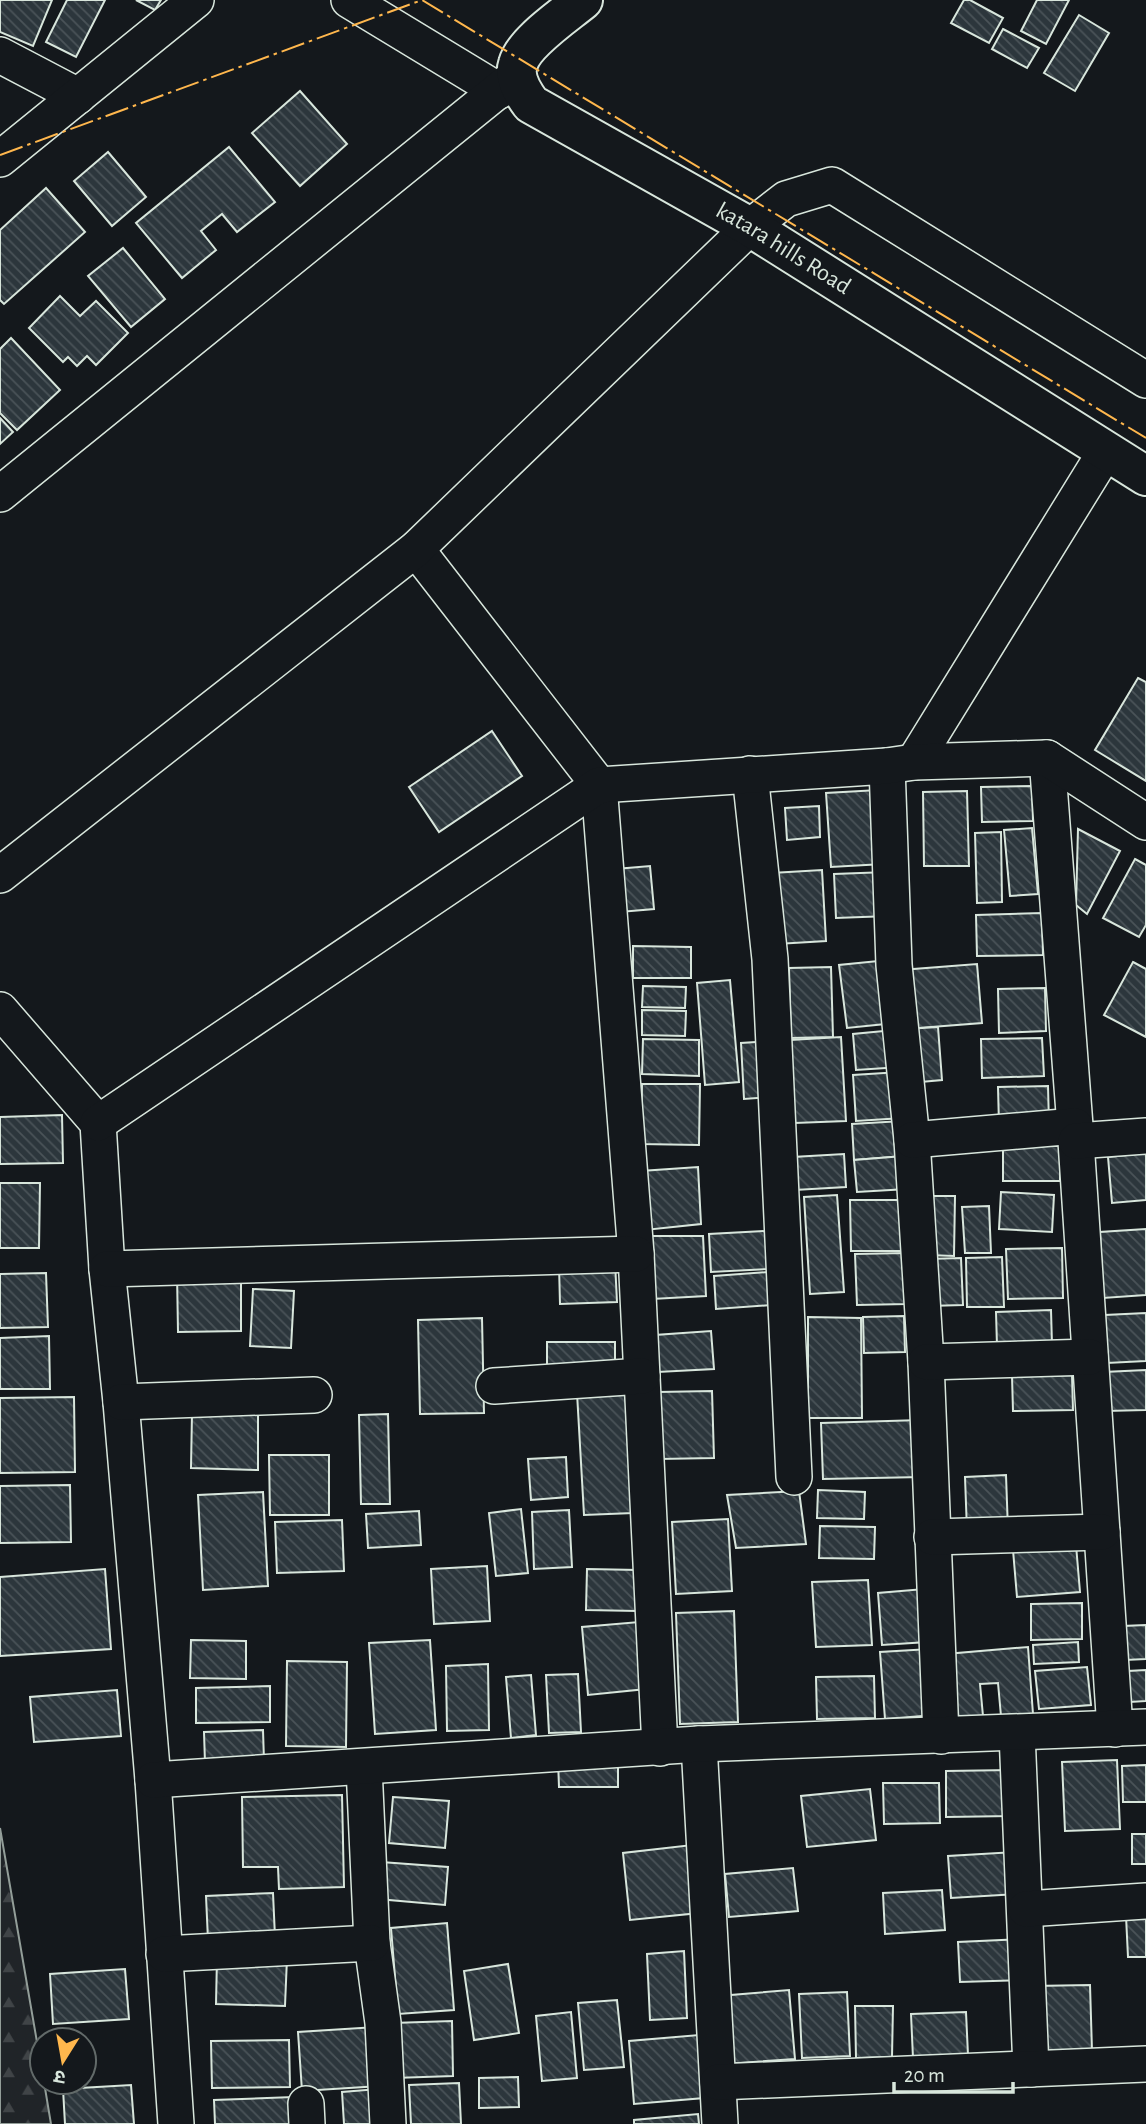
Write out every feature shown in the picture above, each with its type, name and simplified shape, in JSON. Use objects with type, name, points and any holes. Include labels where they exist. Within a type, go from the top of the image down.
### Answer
[{"type":"main road","points":[[508,83],[527,47],[583,0]]},
{"type":"main road","name":"katara hills Road","points":[[508,83],[520,90],[531,104],[750,227],[1146,475]]},
{"type":"street","points":[[0,159],[196,0]]},
{"type":"street","points":[[0,494],[508,83],[349,0]]},
{"type":"street","points":[[0,55],[78,96]]},
{"type":"street","points":[[0,875],[416,549],[750,227],[786,199],[832,186],[1146,380]]},
{"type":"street","points":[[941,1736],[926,1362],[912,1140],[894,965],[900,764],[1106,452]]},
{"type":"street","points":[[416,549],[599,785],[636,1254],[660,1748]]},
{"type":"street","points":[[153,1780],[699,1744],[1130,1728],[1102,1532],[1076,1134],[1047,758]]},
{"type":"street","points":[[98,1123],[599,785],[900,764],[1047,758],[1146,822]]},
{"type":"street","points":[[750,774],[770,960],[794,1477]]},
{"type":"street","points":[[0,1010],[98,1123],[107,1269],[153,1780],[176,2124]]},
{"type":"street","points":[[912,1140],[1076,1134],[1146,1136]]},
{"type":"street","points":[[107,1269],[636,1254]]},
{"type":"street","points":[[926,1362],[1090,1357]]},
{"type":"street","points":[[494,1386],[642,1376]]},
{"type":"street","points":[[121,1402],[314,1395]]},
{"type":"street","points":[[932,1538],[1102,1532]]},
{"type":"street","points":[[1017,1733],[1031,2069]]},
{"type":"street","points":[[699,1744],[720,2124]]},
{"type":"street","points":[[364,1767],[372,1943],[383,2023],[388,2124]]},
{"type":"street","points":[[1026,1909],[1146,1901]]},
{"type":"street","points":[[164,1954],[372,1943]]},
{"type":"street","points":[[718,2082],[1146,2064]]},
{"type":"green space","points":[[0,1828],[34,2026],[28,2026],[28,2096],[46,2096],[51,2124],[0,2124]]},
{"type":"building","points":[[0,0],[52,0],[33,46],[0,32]]},
{"type":"building","points":[[67,0],[105,0],[76,57],[46,42]]},
{"type":"building","points":[[136,0],[161,0],[155,10]]},
{"type":"building","points":[[964,0],[970,0],[1003,18],[989,43],[951,23]]},
{"type":"building","points":[[1037,0],[1069,0],[1046,44],[1021,31]]},
{"type":"building","points":[[1079,15],[1109,33],[1075,91],[1044,73]]},
{"type":"building","points":[[1003,29],[1039,48],[1027,68],[992,49]]},
{"type":"building","points":[[300,91],[347,144],[300,186],[252,133]]},
{"type":"building","points":[[229,147],[275,202],[237,232],[222,214],[201,231],[216,250],[182,278],[136,223]]},
{"type":"building","points":[[108,152],[146,197],[112,226],[74,181]]},
{"type":"building","points":[[46,188],[85,232],[4,304],[0,300],[0,230]]},
{"type":"building","points":[[123,248],[165,299],[131,327],[88,276]]},
{"type":"building","points":[[60,296],[80,316],[96,301],[128,333],[96,365],[87,356],[77,366],[68,357],[63,362],[29,328]]},
{"type":"building","points":[[11,338],[60,390],[17,430],[0,413],[0,349]]},
{"type":"building","points":[[0,418],[13,432],[0,444]]},
{"type":"building","points":[[1138,678],[1146,682],[1146,781],[1095,750]]},
{"type":"building","points":[[492,731],[522,776],[439,832],[409,787]]},
{"type":"building","points":[[1032,786],[1033,821],[982,822],[981,787]]},
{"type":"building","points":[[878,790],[883,864],[831,867],[826,793]]},
{"type":"building","points":[[967,791],[969,866],[924,866],[923,792]]},
{"type":"building","points":[[819,806],[820,837],[787,840],[785,808]]},
{"type":"building","points":[[1032,828],[1038,894],[1010,896],[1004,830]]},
{"type":"building","points":[[1078,829],[1120,851],[1087,914],[1076,905]]},
{"type":"building","points":[[1001,832],[1002,902],[977,903],[975,833]]},
{"type":"building","points":[[1135,859],[1146,865],[1146,925],[1139,937],[1103,918]]},
{"type":"building","points":[[650,866],[654,909],[620,912],[616,869]]},
{"type":"building","points":[[822,870],[826,941],[777,944],[772,873]]},
{"type":"building","points":[[887,872],[889,916],[836,918],[834,874]]},
{"type":"building","points":[[1042,913],[1043,955],[977,956],[976,915]]},
{"type":"building","points":[[633,946],[691,947],[691,978],[633,978]]},
{"type":"building","points":[[888,960],[895,1023],[847,1028],[839,965]]},
{"type":"building","points":[[1133,962],[1146,969],[1146,1037],[1104,1015]]},
{"type":"building","points":[[977,964],[982,1023],[906,1029],[901,970]]},
{"type":"building","points":[[831,967],[833,1037],[791,1038],[789,968]]},
{"type":"building","points":[[730,980],[739,1082],[705,1085],[697,983]]},
{"type":"building","points":[[643,986],[686,987],[685,1008],[642,1007]]},
{"type":"building","points":[[1045,988],[1046,1031],[999,1033],[998,989]]},
{"type":"building","points":[[642,1010],[686,1011],[685,1036],[642,1035]]},
{"type":"building","points":[[938,1027],[942,1080],[910,1083],[906,1029]]},
{"type":"building","points":[[894,1030],[901,1067],[856,1070],[853,1034]]},
{"type":"building","points":[[841,1037],[846,1121],[795,1123],[790,1040]]},
{"type":"building","points":[[1042,1038],[1044,1076],[982,1078],[981,1039]]},
{"type":"building","points":[[643,1039],[699,1040],[699,1076],[642,1074]]},
{"type":"building","points":[[770,1041],[773,1097],[744,1099],[741,1043]]},
{"type":"building","points":[[900,1072],[903,1118],[856,1121],[853,1075]]},
{"type":"building","points":[[642,1084],[700,1084],[699,1145],[641,1144]]},
{"type":"building","points":[[1048,1086],[1049,1124],[999,1125],[998,1087]]},
{"type":"building","points":[[62,1115],[63,1163],[0,1164],[0,1117]]},
{"type":"building","points":[[902,1121],[904,1156],[854,1160],[852,1124]]},
{"type":"building","points":[[1003,1146],[1060,1146],[1060,1181],[1003,1181]]},
{"type":"building","points":[[1146,1153],[1146,1200],[1112,1203],[1108,1157]]},
{"type":"building","points":[[844,1154],[846,1187],[795,1190],[793,1157]]},
{"type":"building","points":[[904,1156],[907,1189],[857,1192],[854,1160]]},
{"type":"building","points":[[698,1167],[701,1224],[645,1230],[641,1171]]},
{"type":"building","points":[[0,1183],[40,1183],[39,1248],[0,1248]]},
{"type":"building","points":[[1001,1192],[1054,1195],[1052,1232],[999,1229]]},
{"type":"building","points":[[837,1195],[844,1292],[810,1294],[804,1197]]},
{"type":"building","points":[[928,1196],[955,1196],[954,1256],[927,1255]]},
{"type":"building","points":[[850,1200],[903,1200],[903,1251],[851,1251]]},
{"type":"building","points":[[989,1206],[991,1253],[965,1253],[962,1207]]},
{"type":"building","points":[[1146,1229],[1146,1295],[1103,1298],[1100,1232]]},
{"type":"building","points":[[765,1231],[768,1269],[711,1272],[709,1234]]},
{"type":"building","points":[[645,1236],[703,1236],[706,1296],[652,1299]]},
{"type":"building","points":[[1062,1248],[1063,1298],[1008,1299],[1006,1249]]},
{"type":"building","points":[[905,1253],[907,1304],[857,1305],[855,1254]]},
{"type":"building","points":[[1002,1257],[1004,1307],[967,1307],[966,1258]]},
{"type":"building","points":[[961,1258],[963,1305],[928,1306],[927,1259]]},
{"type":"building","points":[[615,1262],[617,1302],[560,1304],[559,1265]]},
{"type":"building","points":[[768,1272],[771,1305],[716,1309],[714,1276]]},
{"type":"building","points":[[46,1273],[48,1327],[0,1328],[0,1274]]},
{"type":"building","points":[[177,1273],[241,1273],[241,1331],[178,1332]]},
{"type":"building","points":[[253,1289],[294,1291],[291,1348],[250,1346]]},
{"type":"building","points":[[1051,1310],[1052,1345],[997,1346],[996,1312]]},
{"type":"building","points":[[1146,1313],[1146,1361],[1107,1363],[1105,1315]]},
{"type":"building","points":[[904,1316],[905,1352],[864,1353],[863,1317]]},
{"type":"building","points":[[808,1317],[861,1318],[862,1418],[808,1418]]},
{"type":"building","points":[[482,1318],[484,1413],[420,1414],[418,1320]]},
{"type":"building","points":[[711,1331],[714,1369],[658,1372],[655,1335]]},
{"type":"building","points":[[49,1336],[50,1389],[0,1389],[0,1338]]},
{"type":"building","points":[[547,1342],[615,1342],[615,1375],[547,1374]]},
{"type":"building","points":[[1146,1370],[1146,1410],[1106,1411],[1104,1372]]},
{"type":"building","points":[[1072,1375],[1073,1410],[1013,1411],[1012,1376]]},
{"type":"building","points":[[626,1390],[633,1513],[584,1515],[577,1393]]},
{"type":"building","points":[[712,1391],[714,1458],[659,1459],[658,1392]]},
{"type":"building","points":[[74,1397],[75,1472],[0,1473],[0,1398]]},
{"type":"building","points":[[192,1413],[258,1414],[258,1470],[191,1468]]},
{"type":"building","points":[[388,1414],[390,1504],[361,1504],[359,1415]]},
{"type":"building","points":[[921,1420],[922,1477],[823,1479],[821,1423]]},
{"type":"building","points":[[269,1455],[329,1455],[329,1515],[270,1515]]},
{"type":"building","points":[[566,1457],[568,1497],[531,1500],[528,1459]]},
{"type":"building","points":[[1006,1475],[1008,1530],[967,1531],[965,1477]]},
{"type":"building","points":[[70,1485],[71,1542],[0,1543],[0,1486]]},
{"type":"building","points":[[818,1490],[865,1492],[864,1519],[817,1518]]},
{"type":"building","points":[[799,1491],[806,1544],[736,1548],[727,1495]]},
{"type":"building","points":[[263,1492],[268,1586],[203,1590],[198,1495]]},
{"type":"building","points":[[521,1509],[528,1573],[496,1576],[489,1513]]},
{"type":"building","points":[[569,1510],[572,1567],[534,1569],[532,1512]]},
{"type":"building","points":[[419,1511],[421,1545],[368,1548],[366,1514]]},
{"type":"building","points":[[728,1519],[732,1591],[676,1594],[672,1522]]},
{"type":"building","points":[[342,1520],[344,1571],[277,1573],[275,1522]]},
{"type":"building","points":[[820,1526],[875,1527],[874,1559],[819,1558]]},
{"type":"building","points":[[1076,1545],[1080,1592],[1017,1597],[1013,1550]]},
{"type":"building","points":[[487,1566],[490,1621],[434,1624],[431,1569]]},
{"type":"building","points":[[105,1569],[111,1649],[0,1656],[0,1577]]},
{"type":"building","points":[[587,1569],[638,1570],[637,1611],[586,1610]]},
{"type":"building","points":[[868,1580],[872,1645],[816,1647],[812,1582]]},
{"type":"building","points":[[924,1589],[927,1642],[882,1645],[878,1593]]},
{"type":"building","points":[[1082,1603],[1082,1639],[1031,1640],[1031,1604]]},
{"type":"building","points":[[734,1611],[738,1722],[680,1724],[676,1613]]},
{"type":"building","points":[[639,1622],[646,1689],[588,1695],[582,1627]]},
{"type":"building","points":[[1146,1625],[1146,1659],[1125,1660],[1123,1626]]},
{"type":"building","points":[[191,1640],[246,1641],[246,1679],[190,1678]]},
{"type":"building","points":[[430,1640],[436,1730],[375,1734],[369,1643]]},
{"type":"building","points":[[1078,1642],[1079,1662],[1034,1664],[1033,1645]]},
{"type":"building","points":[[1028,1647],[1033,1714],[1001,1716],[998,1683],[980,1684],[983,1716],[951,1718],[946,1654]]},
{"type":"building","points":[[930,1649],[935,1715],[885,1719],[880,1652]]},
{"type":"building","points":[[287,1661],[347,1662],[346,1747],[286,1746]]},
{"type":"building","points":[[488,1664],[489,1730],[447,1731],[446,1666]]},
{"type":"building","points":[[1087,1667],[1091,1705],[1039,1709],[1035,1671]]},
{"type":"building","points":[[1146,1670],[1146,1701],[1130,1702],[1128,1671]]},
{"type":"building","points":[[578,1674],[581,1732],[549,1733],[546,1675]]},
{"type":"building","points":[[531,1675],[536,1735],[511,1738],[506,1677]]},
{"type":"building","points":[[874,1676],[875,1718],[817,1719],[816,1677]]},
{"type":"building","points":[[270,1686],[270,1722],[196,1723],[196,1688]]},
{"type":"building","points":[[117,1690],[121,1736],[34,1742],[30,1697]]},
{"type":"building","points":[[263,1730],[264,1761],[205,1763],[204,1732]]},
{"type":"building","points":[[618,1759],[618,1787],[559,1787],[558,1760]]},
{"type":"building","points":[[1117,1760],[1120,1829],[1065,1831],[1062,1762]]},
{"type":"building","points":[[1146,1765],[1146,1802],[1123,1802],[1122,1766]]},
{"type":"building","points":[[1011,1770],[1011,1816],[946,1817],[946,1771]]},
{"type":"building","points":[[883,1783],[939,1783],[940,1823],[884,1824]]},
{"type":"building","points":[[870,1789],[876,1840],[807,1847],[801,1796]]},
{"type":"building","points":[[342,1795],[344,1887],[279,1889],[278,1867],[243,1867],[242,1797]]},
{"type":"building","points":[[393,1797],[449,1801],[445,1848],[389,1843]]},
{"type":"building","points":[[1132,1834],[1146,1834],[1146,1864],[1132,1864]]},
{"type":"building","points":[[692,1845],[699,1913],[630,1920],[623,1853]]},
{"type":"building","points":[[1015,1852],[1018,1894],[951,1898],[948,1856]]},
{"type":"building","points":[[381,1862],[448,1867],[445,1905],[378,1899]]},
{"type":"building","points":[[793,1868],[798,1911],[729,1917],[725,1874]]},
{"type":"building","points":[[942,1890],[945,1930],[885,1934],[883,1893]]},
{"type":"building","points":[[273,1893],[275,1937],[208,1940],[206,1896]]},
{"type":"building","points":[[1146,1915],[1146,1957],[1128,1957],[1126,1916]]},
{"type":"building","points":[[447,1923],[454,2010],[398,2014],[391,1928]]},
{"type":"building","points":[[1024,1939],[1025,1980],[960,1982],[958,1942]]},
{"type":"building","points":[[684,1951],[687,2018],[650,2020],[647,1954]]},
{"type":"building","points":[[217,1957],[287,1958],[285,2006],[216,2004]]},
{"type":"building","points":[[508,1964],[519,2033],[474,2040],[464,1971]]},
{"type":"building","points":[[125,1969],[129,2019],[53,2024],[50,1974]]},
{"type":"building","points":[[1090,1985],[1092,2051],[1036,2053],[1033,1986]]},
{"type":"building","points":[[789,1990],[795,2059],[725,2064],[719,1996]]},
{"type":"building","points":[[847,1992],[850,2056],[802,2058],[799,1994]]},
{"type":"building","points":[[617,2000],[624,2067],[584,2070],[578,2003]]},
{"type":"building","points":[[855,2006],[893,2006],[892,2057],[856,2058]]},
{"type":"building","points":[[571,2012],[577,2078],[542,2081],[536,2016]]},
{"type":"building","points":[[966,2012],[968,2055],[913,2058],[911,2014]]},
{"type":"building","points":[[452,2021],[453,2076],[394,2078],[393,2023]]},
{"type":"building","points":[[376,2027],[380,2086],[302,2091],[298,2032]]},
{"type":"building","points":[[699,2035],[704,2098],[634,2104],[629,2041]]},
{"type":"building","points":[[289,2040],[290,2087],[212,2088],[211,2041]]},
{"type":"building","points":[[518,2077],[519,2107],[479,2108],[479,2078]]},
{"type":"building","points":[[459,2083],[461,2124],[411,2124],[409,2085]]},
{"type":"building","points":[[131,2085],[134,2124],[65,2124],[63,2096],[98,2096],[98,2087]]},
{"type":"building","points":[[378,2089],[380,2124],[344,2124],[342,2092]]},
{"type":"building","points":[[293,2097],[294,2124],[215,2124],[214,2100]]},
{"type":"building","points":[[698,2114],[699,2124],[634,2124],[634,2120]]},
{"type":"power","points":[[0,155],[422,0],[1146,438]]}]
